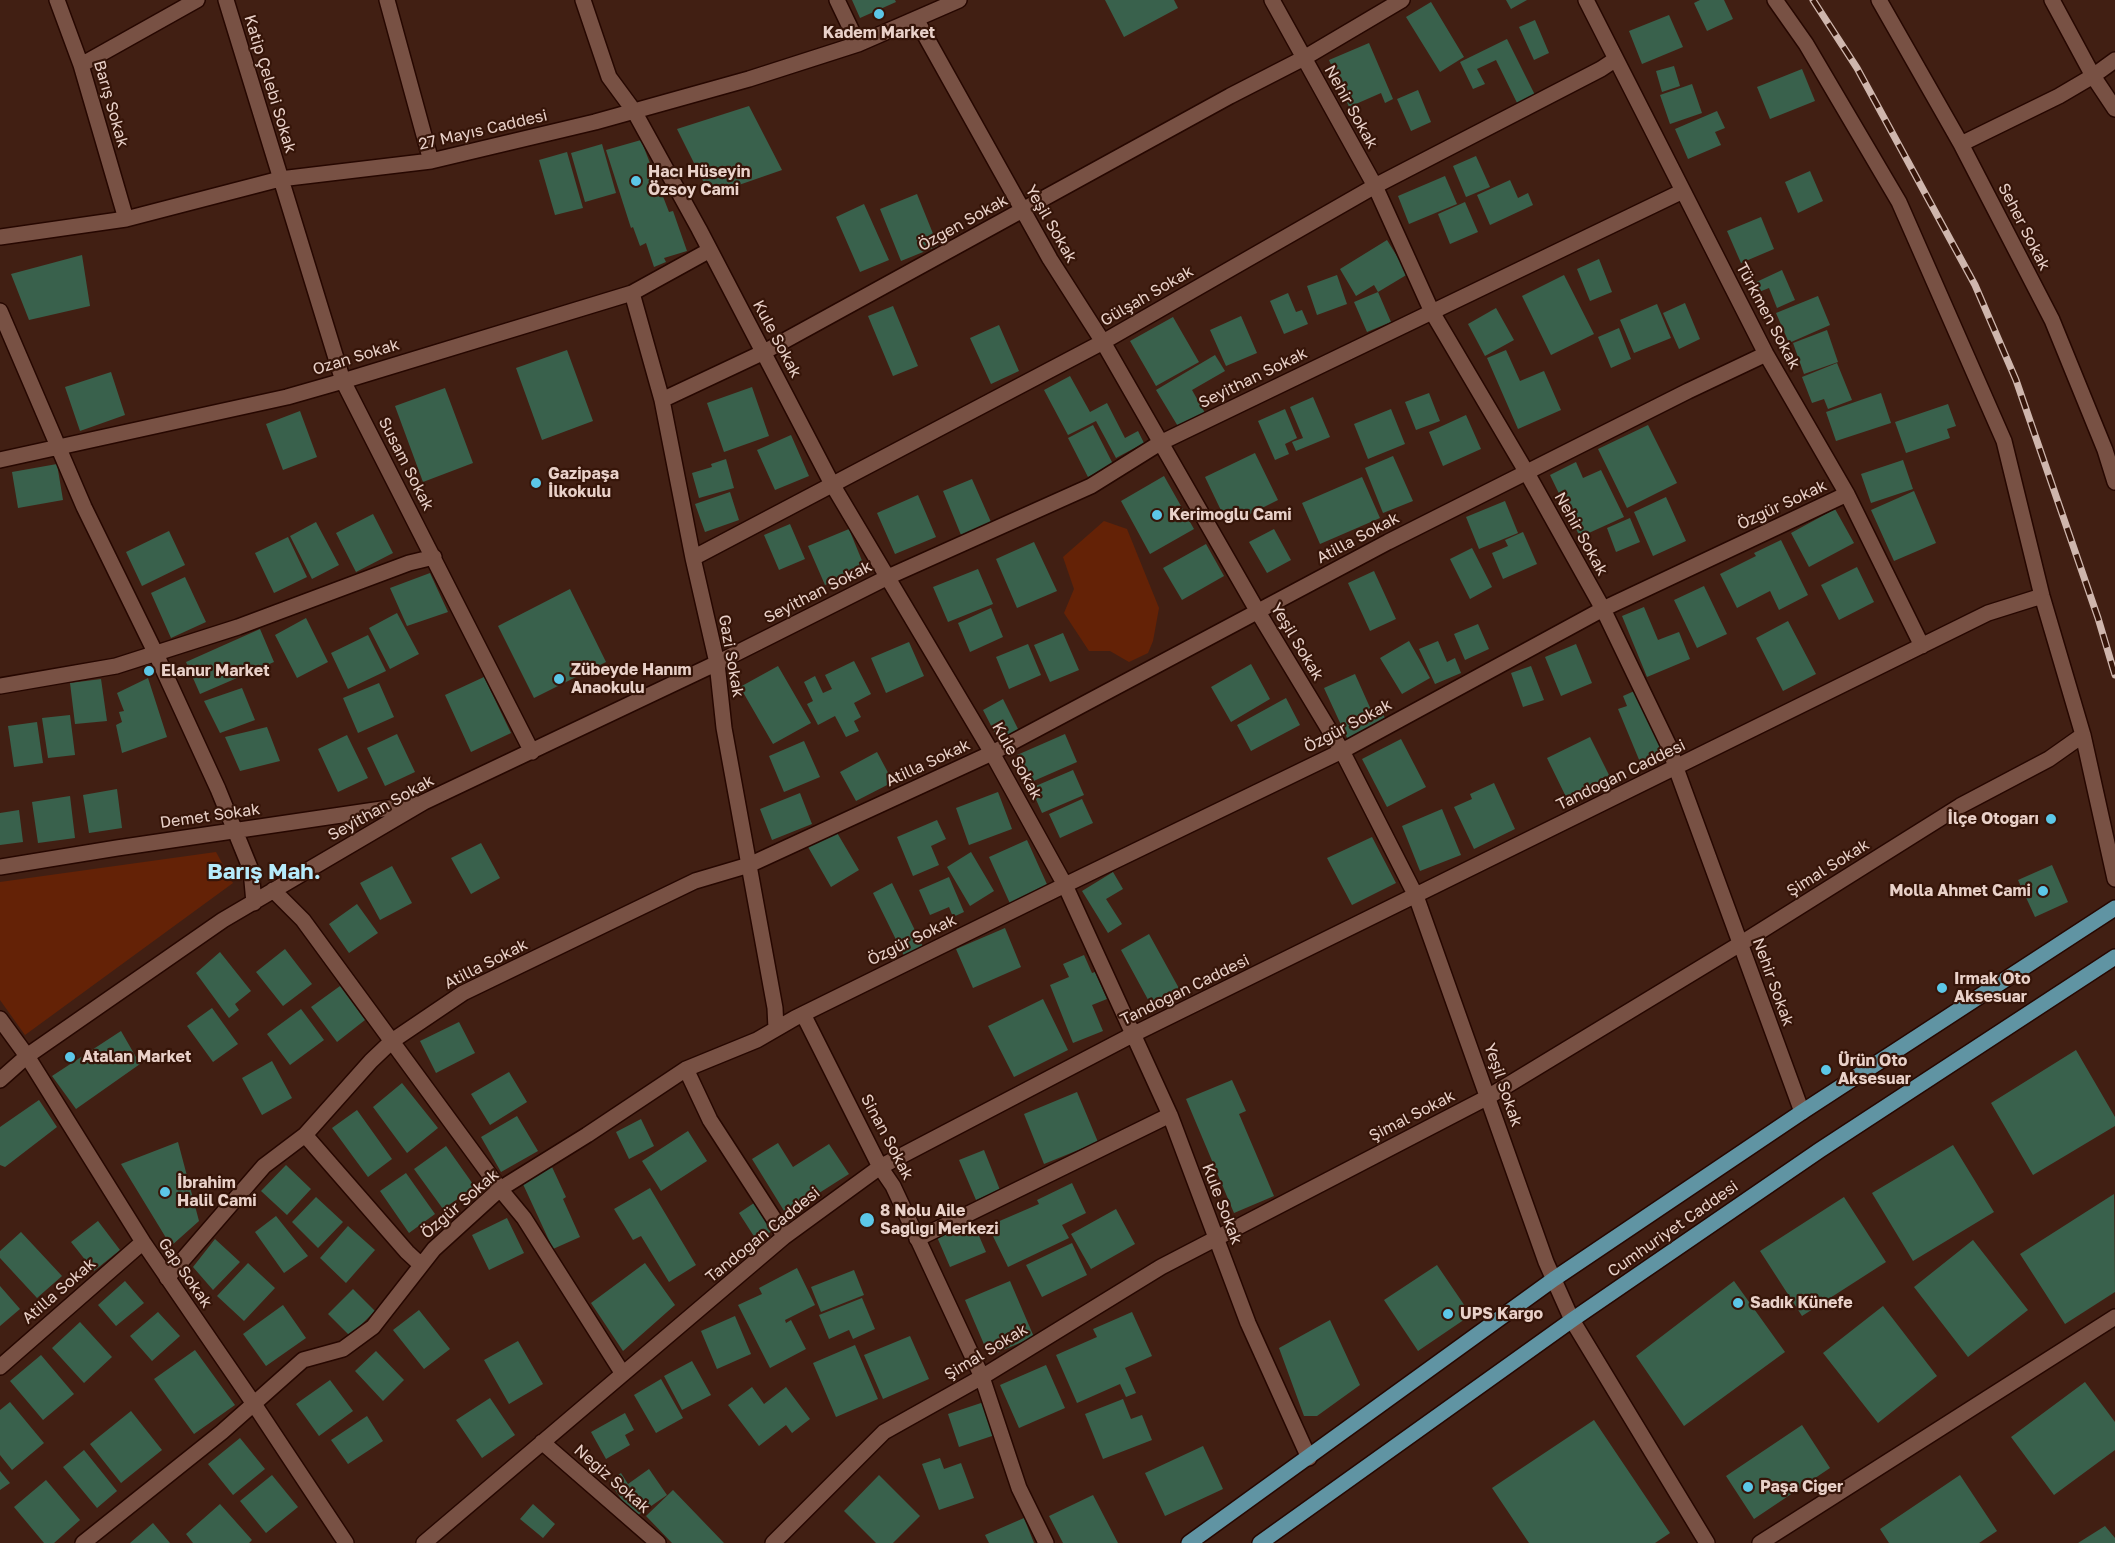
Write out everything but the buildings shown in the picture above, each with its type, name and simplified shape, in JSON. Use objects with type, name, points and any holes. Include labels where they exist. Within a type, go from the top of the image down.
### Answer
[{"type":"main road","points":[[1189,1543],[1554,1279],[1802,1112],[2115,908]]},
{"type":"main road","name":"Cumhuriyet Caddesi","points":[[1260,1543],[1572,1320],[1820,1150],[2115,957]]},
{"type":"street","name":"Barış Sokak","points":[[57,0],[81,65],[126,219]]},
{"type":"street","points":[[81,65],[197,0]]},
{"type":"street","name":"Katip Çelebi Sokak","points":[[226,0],[280,180]]},
{"type":"street","points":[[387,0],[431,161]]},
{"type":"street","name":"Kule Sokak","points":[[583,0],[609,76],[634,111],[710,250],[832,484],[992,753],[1065,885],[1170,1115],[1248,1323],[1309,1458]]},
{"type":"street","points":[[837,0],[858,44]]},
{"type":"street","name":"27 Mayıs Caddesi","points":[[0,237],[126,219],[280,180],[431,161],[595,122],[749,79],[858,44],[959,0]]},
{"type":"street","name":"Nehir Sokak","points":[[1272,0],[1375,186],[1432,312],[1527,473],[1603,609],[1669,746],[1802,1112]]},
{"type":"street","name":"Özgen Sokak","points":[[662,400],[764,352],[1230,96],[1304,58],[1402,0]]},
{"type":"street","name":"Türkmen Sokak","points":[[1586,0],[1766,354],[1847,494],[1922,646]]},
{"type":"street","points":[[1774,0],[1806,44],[1899,202],[2004,441],[2042,596],[2083,735],[2115,879]]},
{"type":"street","name":"Seher Sokak","points":[[1879,0],[1961,144],[2052,320],[2105,450],[2115,482]]},
{"type":"street","points":[[2052,0],[2093,76],[2115,109]]},
{"type":"street","name":"Yeşil Sokak","points":[[916,19],[1050,259],[1103,342],[1258,612],[1342,751],[1416,896],[1546,1262],[1572,1320],[1707,1543]]},
{"type":"street","name":"Gülşah Sokak","points":[[693,558],[1103,342],[1375,186],[1601,69],[1616,59]]},
{"type":"street","points":[[1961,144],[2059,96],[2115,60]]},
{"type":"street","name":"Susam Sokak","points":[[280,180],[343,381],[532,752]]},
{"type":"street","name":"Seyithan Sokak","points":[[0,1080],[27,1056],[223,920],[424,802],[717,663],[888,577],[1091,486],[1160,442],[1683,191]]},
{"type":"street","name":"Ozan Sokak","points":[[0,460],[287,397],[343,381],[632,293],[710,250]]},
{"type":"street","name":"Gazi Sokak","points":[[632,293],[662,400],[693,558],[717,663],[724,728],[775,1008],[776,1029]]},
{"type":"street","points":[[0,311],[84,507],[156,654],[236,831],[251,870],[254,903]]},
{"type":"street","name":"Atilla Sokak","points":[[167,1278],[264,1166],[305,1134],[371,1061],[392,1041],[463,993],[695,881],[749,864],[992,753],[1388,542],[1766,354]]},
{"type":"street","name":"Özgür Sokak","points":[[83,1543],[254,1404],[303,1360],[343,1349],[374,1327],[434,1249],[500,1189],[686,1069],[757,1040],[803,1014],[1342,751],[1603,609],[1847,494]]},
{"type":"street","points":[[0,686],[116,666],[238,627],[409,563],[434,557]]},
{"type":"street","name":"Tandoğan Caddesi","points":[[423,1543],[784,1237],[880,1167],[1134,1034],[1988,613],[2042,596]]},
{"type":"street","name":"Şimal Sokak","points":[[772,1543],[884,1432],[982,1377],[1161,1267],[1488,1097],[1740,944],[1960,806],[2049,759],[2083,735]]},
{"type":"street","name":"Demet Sokak","points":[[0,867],[424,802]]},
{"type":"street","points":[[273,890],[303,920],[500,1189],[524,1218],[623,1374]]},
{"type":"street","name":"Sinan Sokak","points":[[803,1014],[880,1167],[893,1186],[982,1377],[1019,1488],[1046,1543]]},
{"type":"street","name":"Gap Sokak","points":[[0,1019],[27,1056],[142,1242],[254,1404],[346,1543]]},
{"type":"street","points":[[686,1069],[710,1120],[784,1237]]},
{"type":"street","points":[[917,1239],[1170,1115]]},
{"type":"street","points":[[305,1134],[407,1252],[421,1265]]},
{"type":"street","name":"Atilla Sokak","points":[[0,1367],[142,1242]]},
{"type":"street","points":[[1760,1543],[2115,1317]]},
{"type":"street","name":"Negiz Sokak","points":[[542,1442],[658,1543]]},
{"type":"shaded area","points":[[1104,521],[1127,529],[1159,608],[1153,641],[1148,653],[1129,662],[1110,651],[1089,651],[1064,613],[1074,589],[1063,557]]},
{"type":"shaded area","points":[[216,852],[233,883],[25,1035],[0,1000],[0,882]]},
{"type":"railway","points":[[1813,0],[1857,68],[1975,285],[2016,380],[2098,618],[2115,675]]},
{"type":"place","name":"Kadem Market","points":[[879,14]]},
{"type":"place","name":"Hacı Hüseyin Özsoy Cami","points":[[636,181]]},
{"type":"place","name":"Gazipaşa İlkokulu","points":[[536,483]]},
{"type":"place","name":"Kerimoğlu Cami","points":[[1157,515]]},
{"type":"place","name":"Elanur Market","points":[[149,671]]},
{"type":"place","name":"Zübeyde Hanım Anaokulu","points":[[559,679]]},
{"type":"place","name":"İlçe Otogarı","points":[[2051,819]]},
{"type":"place","name":"Molla Ahmet Cami","points":[[2043,891]]},
{"type":"place","name":"Irmak Oto Aksesuar","points":[[1942,988]]},
{"type":"place","name":"Atalan Market","points":[[70,1057]]},
{"type":"place","name":"Ürün Oto Aksesuar","points":[[1826,1070]]},
{"type":"place","name":"İbrahim Halil Cami","points":[[165,1192]]},
{"type":"place","name":"8 Nolu Aile Sağlığı Merkezi","points":[[867,1220]]},
{"type":"place","name":"Sadık Künefe","points":[[1738,1303]]},
{"type":"place","name":"UPS Kargo","points":[[1448,1314]]},
{"type":"place","name":"Paşa Ciğer","points":[[1748,1487]]},
{"type":"district","name":"Barış Mah.","points":[[264,872]]}]
